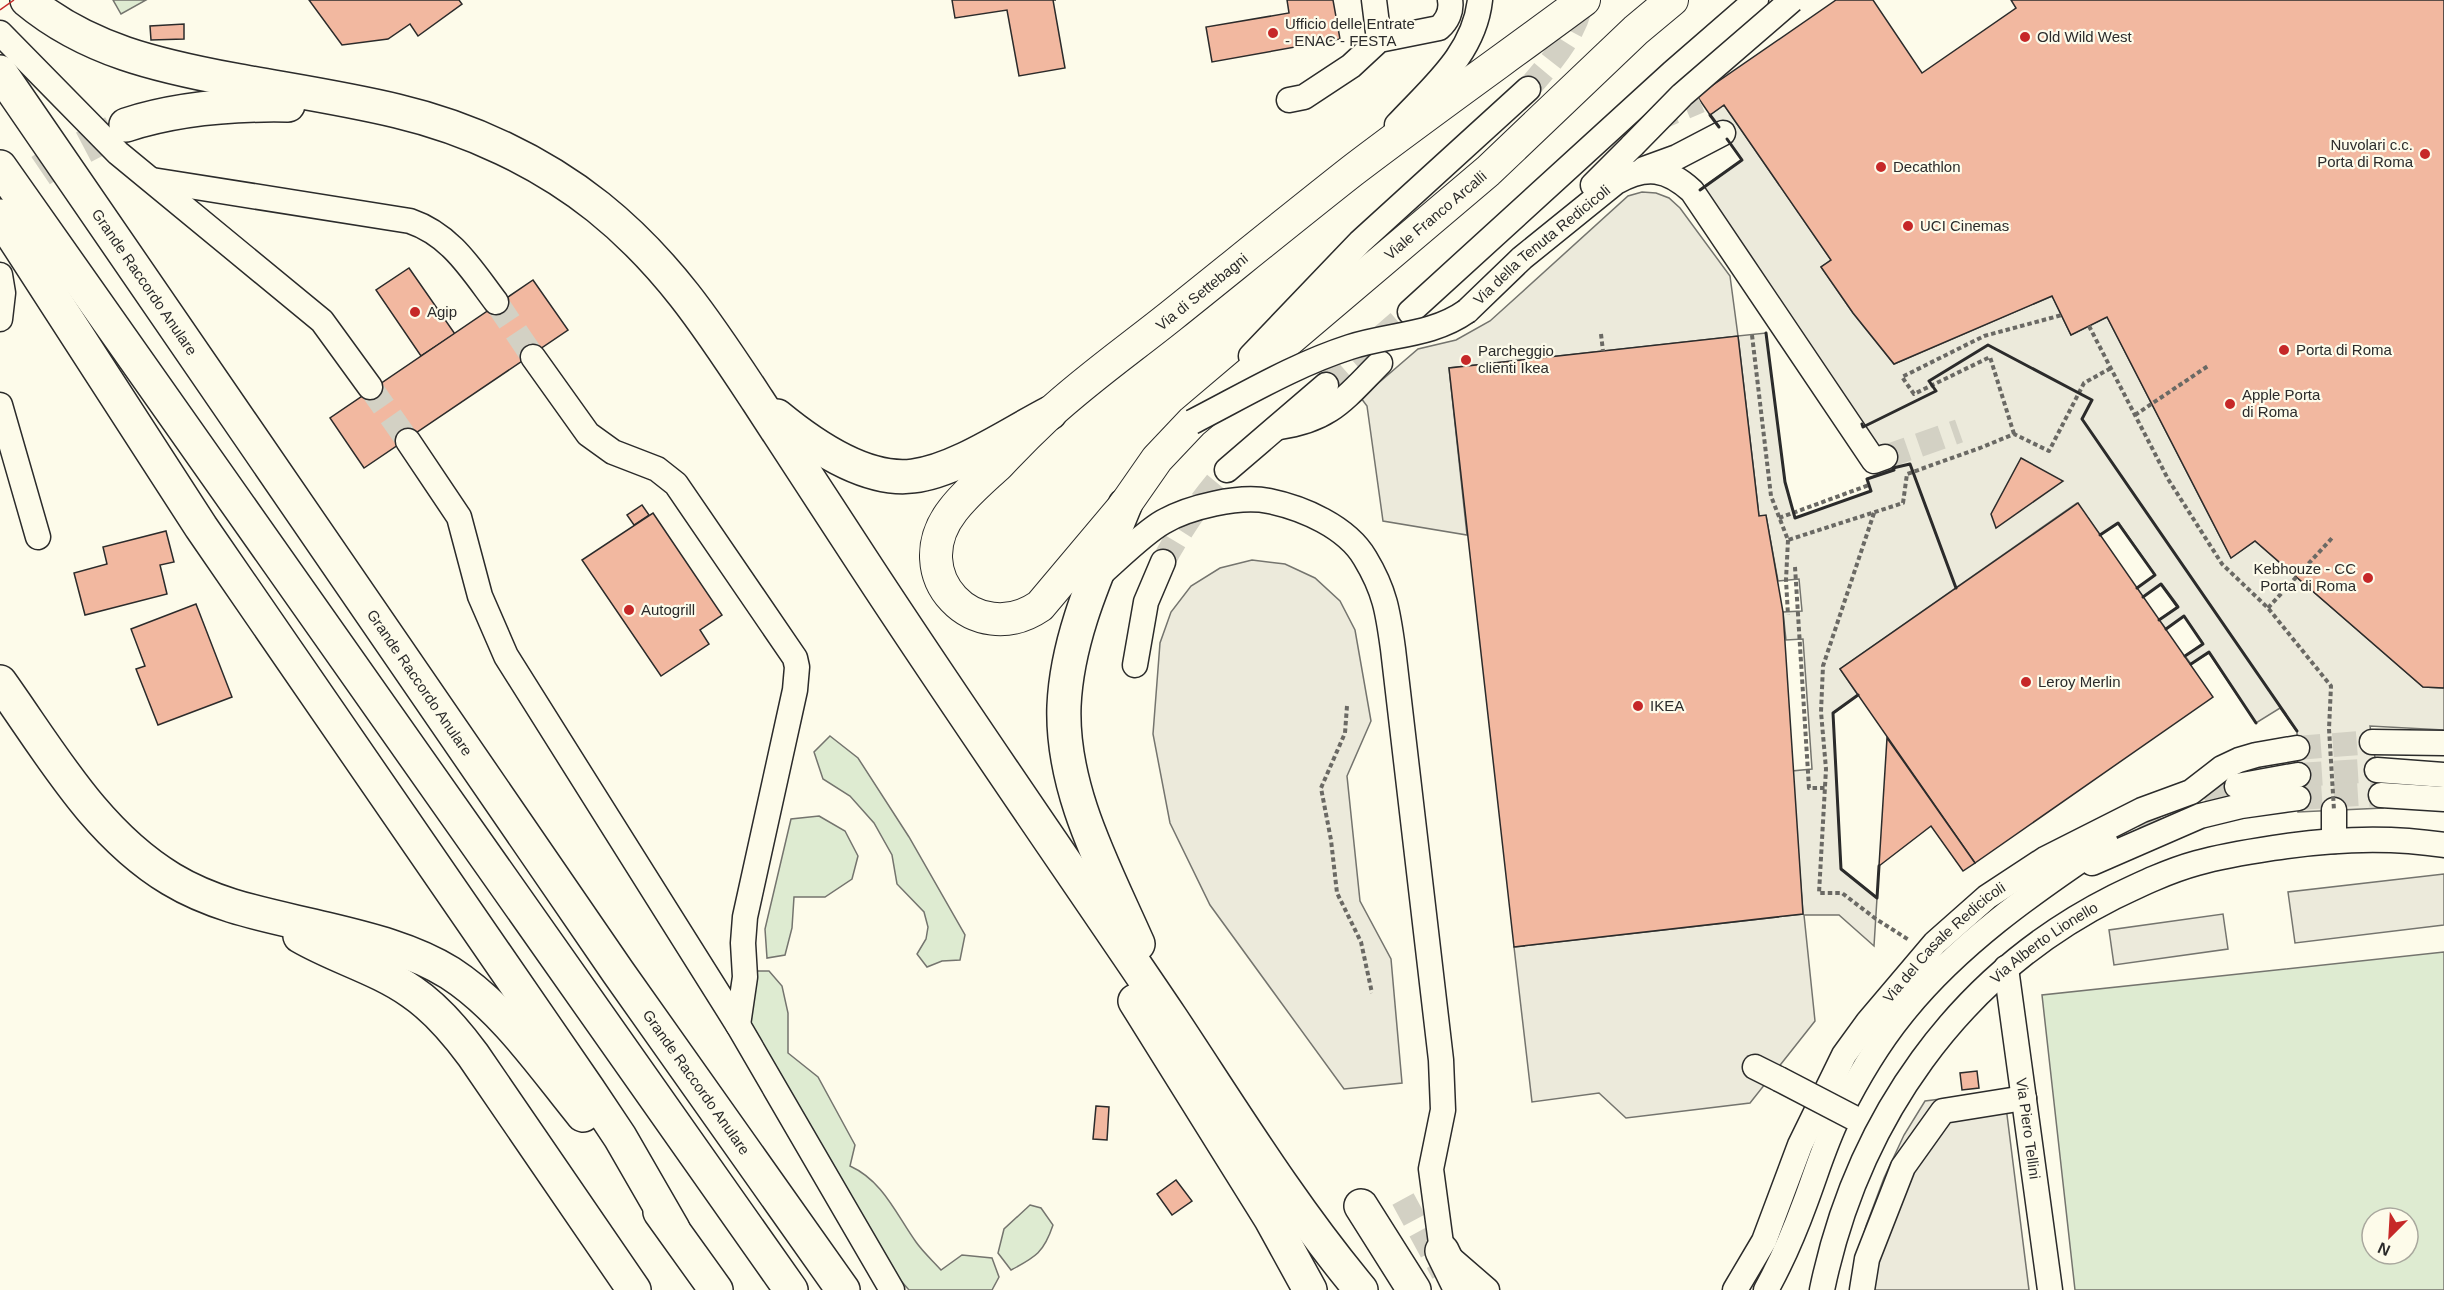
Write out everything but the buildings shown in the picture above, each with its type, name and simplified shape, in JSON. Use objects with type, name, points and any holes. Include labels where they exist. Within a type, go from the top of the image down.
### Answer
[{"type":"highway","points":[[27,0],[54,21],[119,53],[186,71],[392,110],[444,124],[507,150],[568,186],[601,210],[652,255],[686,294],[712,329],[941,681],[1291,1198],[1361,1290]]},
{"type":"highway","name":"Grande Raccordo Anulare","points":[[0,72],[611,962],[843,1290]]},
{"type":"highway","points":[[126,125],[163,115],[247,105],[315,105],[392,110]]},
{"type":"highway","points":[[0,167],[791,1290]]},
{"type":"highway","points":[[0,216],[201,527],[620,1137],[673,1229]]},
{"type":"highway","points":[[759,402],[796,432],[837,457],[874,472],[902,477],[924,474],[952,464],[1050,413]]},
{"type":"highway","points":[[1125,505],[1094,579],[1082,614],[1071,660],[1064,706],[1068,752],[1076,792],[1089,832],[1170,1017]]},
{"type":"highway","points":[[941,681],[1064,881],[1164,1051],[1271,1219],[1310,1290]]},
{"type":"highway","points":[[0,682],[83,798],[113,834],[141,858],[193,891],[264,916],[327,929],[400,950],[435,965],[462,982],[485,1002],[529,1048],[673,1229],[716,1290]]},
{"type":"highway","points":[[264,916],[321,947],[402,986],[440,1016],[474,1055],[634,1290]]},
{"type":"highway","points":[[1362,1206],[1414,1290]]},
{"type":"highway","points":[[1442,1251],[1461,1290]]},
{"type":"main road","points":[[1353,171],[1584,0]]},
{"type":"main road","name":"Viale Franco Arcalli","points":[[1192,422],[1480,178],[1636,30],[1672,0]]},
{"type":"main road","name":"Via di Settebagni","points":[[1125,505],[1049,598],[1031,612],[1005,619],[989,618],[969,610],[946,591],[937,573],[936,553],[939,537],[948,517],[961,500],[1050,413],[1353,171]]},
{"type":"main road","name":"Via della Tenuta Redicicoli","points":[[1125,505],[1157,459],[1192,422]]},
{"type":"street","points":[[1374,0],[1379,40]]},
{"type":"street","points":[[1289,100],[1304,97],[1351,66],[1379,40],[1439,28],[1445,22],[1451,6],[1450,0]]},
{"type":"street","points":[[1353,171],[1456,62],[1470,39],[1480,0]]},
{"type":"street","points":[[1619,135],[1612,137],[1412,315],[1663,81],[1756,0]]},
{"type":"street","points":[[1523,257],[1682,95],[1792,0]]},
{"type":"street","points":[[0,33],[118,153],[307,306],[337,338],[370,387]]},
{"type":"street","points":[[1192,422],[1252,354],[1360,243],[1528,89]]},
{"type":"street","points":[[1631,174],[1677,157],[1723,133]]},
{"type":"street","name":"Via della Tenuta Redicicoli","points":[[1192,422],[1314,360],[1372,340],[1424,331],[1452,321],[1467,311],[1523,257],[1602,192],[1631,174],[1647,171],[1664,172],[1679,179],[1692,190],[1854,432],[1879,459]]},
{"type":"street","points":[[152,180],[410,221],[426,226],[449,242],[496,302]]},
{"type":"street","points":[[0,275],[3,293],[0,319]]},
{"type":"street","points":[[533,357],[588,434],[613,452],[657,469],[676,484],[795,658],[797,667],[795,690],[743,930],[745,977],[738,1025]]},
{"type":"street","points":[[1277,427],[1296,425],[1334,409],[1380,363]]},
{"type":"street","points":[[1227,470],[1326,385]]},
{"type":"street","points":[[0,405],[38,537]]},
{"type":"street","points":[[408,441],[459,518],[480,596],[506,656],[738,1025],[892,1290]]},
{"type":"street","points":[[1094,579],[1161,523],[1191,508],[1230,501],[1268,501],[1313,516],[1343,533],[1364,556],[1385,596],[1442,1060],[1443,1110],[1431,1169],[1442,1251],[1487,1290]]},
{"type":"street","points":[[1135,665],[1146,602],[1163,562]]},
{"type":"street","points":[[2372,742],[2444,743]]},
{"type":"street","name":"Via del Casale Redicicoli","points":[[1735,1290],[1767,1235],[1800,1145],[1840,1063],[1868,1022],[1935,942],[1987,897],[2045,859],[2142,810],[2191,792],[2222,768],[2239,760],[2297,748]]},
{"type":"street","points":[[2377,770],[2444,775]]},
{"type":"street","points":[[2054,880],[2163,830],[2200,816],[2241,806],[2298,787],[2236,786]]},
{"type":"street","points":[[2380,795],[2444,799]]},
{"type":"street","points":[[2334,810],[2334,841]]},
{"type":"street","name":"Via Alberto Lionello","points":[[1822,1290],[1829,1257],[1848,1197],[1878,1130],[1916,1067],[1959,1014],[2006,968],[2059,928],[2134,888],[2177,869],[2238,853],[2334,841],[2391,839],[2444,845]]},
{"type":"street","points":[[1766,1290],[1791,1240],[1826,1143],[1839,1115],[1884,1039],[1903,1013],[1937,975],[1984,931],[2106,843]]},
{"type":"street","name":"Via Piero Tellini","points":[[2006,968],[2050,1290]]},
{"type":"street","points":[[1755,1067],[1878,1130]]},
{"type":"street","points":[[1862,1290],[1867,1259],[1903,1167],[1943,1111],[2024,1098]]},
{"type":"path","points":[[2062,315],[1984,336],[1902,377],[1914,394],[1990,357],[2014,434],[2049,451],[2084,383],[2111,368]]},
{"type":"path","points":[[2089,326],[2168,479],[2222,564],[2268,608],[2331,686],[2329,729],[2334,810]]},
{"type":"path","points":[[1601,334],[1603,351]]},
{"type":"path","points":[[1752,335],[1771,496],[1788,540],[1786,580],[1788,615]]},
{"type":"path","points":[[2135,415],[2208,366]]},
{"type":"path","points":[[1788,540],[1903,503],[1907,474],[2014,434]]},
{"type":"path","points":[[1779,518],[1869,485]]},
{"type":"path","points":[[1875,512],[1823,666],[1821,712],[1826,769],[1819,893],[1842,893],[1876,919],[1918,945]]},
{"type":"path","points":[[2268,608],[2332,538]]},
{"type":"path","points":[[1795,567],[1809,788],[1825,788]]},
{"type":"path","points":[[1347,706],[1345,733],[1321,788],[1331,840],[1337,893],[1361,942],[1372,993]]},
{"type":"green space","points":[[113,0],[146,0],[121,14]]},
{"type":"green space","points":[[830,736],[858,758],[909,837],[965,935],[960,960],[942,961],[927,967],[917,954],[926,939],[928,927],[924,912],[897,884],[892,855],[874,823],[850,796],[823,779],[814,752]]},
{"type":"green space","points":[[819,816],[845,831],[858,856],[852,879],[825,897],[794,897],[792,928],[785,955],[767,958],[765,929],[791,819]]},
{"type":"green space","points":[[2444,952],[2444,1290],[2075,1290],[2042,995]]},
{"type":"green space","points":[[757,971],[769,971],[782,986],[788,1013],[788,1053],[818,1077],[855,1145],[850,1166],[861,1172],[880,1189],[919,1246],[941,1270],[962,1255],[992,1258],[999,1277],[992,1290],[909,1290],[888,1266],[751,1027],[748,986]]},
{"type":"green space","points":[[1030,1205],[1041,1208],[1053,1225],[1046,1242],[1038,1253],[1011,1270],[998,1253],[1004,1229]]},
{"type":"shaded area","points":[[1724,105],[1831,260],[1821,267],[1853,313],[1894,364],[2052,296],[2071,335],[2107,317],[2231,558],[2255,541],[2423,687],[2444,688],[2444,730],[2370,726],[2383,808],[2298,812],[2297,732],[2280,708],[2256,723],[2209,653],[2191,664],[2185,656],[2203,643],[2184,616],[2166,629],[2159,620],[2177,607],[2161,584],[2143,597],[2137,588],[2155,575],[2119,523],[2100,535],[2077,503],[1840,669],[1858,695],[1833,714],[1841,869],[1877,898],[1874,946],[1839,915],[1804,915],[1815,1021],[1750,1103],[1626,1118],[1599,1093],[1532,1102],[1514,947],[1803,914],[1792,771],[1812,769],[1803,639],[1786,640],[1783,612],[1802,611],[1799,579],[1778,581],[1766,516],[1759,516],[1738,336],[1766,333],[1785,482],[1795,518],[1871,491],[1867,479],[1893,469],[1699,190],[1742,160],[1710,115]]},
{"type":"shaded area","name":"Parcheggio clienti Ikea","points":[[1642,192],[1656,193],[1669,198],[1680,208],[1730,276],[1738,336],[1449,368],[1467,535],[1383,521],[1367,406],[1361,398],[1418,349],[1456,340],[1490,321],[1628,196]]},
{"type":"shaded area","points":[[1252,560],[1285,564],[1315,578],[1340,601],[1355,630],[1371,721],[1347,776],[1360,901],[1391,959],[1402,1083],[1344,1089],[1210,905],[1170,823],[1153,734],[1160,643],[1171,612],[1191,586],[1220,568]]},
{"type":"shaded area","points":[[2444,874],[2444,925],[2295,943],[2288,892]]},
{"type":"shaded area","points":[[2223,914],[2228,949],[2114,965],[2109,930]]},
{"type":"shaded area","points":[[2004,1091],[2029,1290],[1850,1290],[1866,1226],[1884,1178],[1904,1135],[1925,1101]]},
{"type":"tunnel","points":[[1528,89],[1568,37],[1582,0]]},
{"type":"tunnel","points":[[1619,135],[1700,101]]},
{"type":"tunnel","points":[[0,198],[46,167],[126,125]]},
{"type":"tunnel","points":[[496,302],[533,357]]},
{"type":"tunnel","points":[[1326,385],[1410,312]]},
{"type":"tunnel","points":[[370,387],[408,441]]},
{"type":"tunnel","points":[[1885,457],[1959,431]]},
{"type":"tunnel","points":[[1163,562],[1192,514],[1227,470]]},
{"type":"tunnel","points":[[2297,748],[2372,742]]},
{"type":"tunnel","points":[[2298,775],[2377,770]]},
{"type":"tunnel","points":[[2106,843],[2171,809],[2237,786]]},
{"type":"tunnel","points":[[2298,798],[2381,795]]},
{"type":"tunnel","points":[[1403,1199],[1443,1273]]},
{"type":"wall","points":[[1710,115],[1719,127]]},
{"type":"wall","points":[[1700,190],[1742,160],[1727,139]]},
{"type":"wall","points":[[1766,333],[1785,482],[1795,518],[1871,491],[1867,479],[1894,470]]},
{"type":"wall","points":[[1862,424],[1863,427],[1936,391],[1929,381],[1988,345],[2092,400],[2082,419],[2297,731]]},
{"type":"wall","points":[[1893,468],[1910,464],[1956,588]]},
{"type":"wall","points":[[2100,535],[2118,523],[2155,575],[2137,588]]},
{"type":"wall","points":[[2143,597],[2161,584],[2178,607],[2159,620]]},
{"type":"wall","points":[[2166,629],[2184,616],[2203,644],[2185,656]]},
{"type":"wall","points":[[2191,664],[2209,652],[2256,723]]},
{"type":"wall","points":[[1858,695],[1833,713],[1841,869],[1877,898],[1879,866]]},
{"type":"power","points":[[0,10],[14,0]]},
{"type":"place","name":"Ufficio delle Entrate - ENAC - FESTA","points":[[1273,33]]},
{"type":"place","name":"Old Wild West","points":[[2025,37]]},
{"type":"place","name":"Nuvolari c.c. Porta di Roma","points":[[2425,154]]},
{"type":"place","name":"Decathlon","points":[[1881,167]]},
{"type":"place","name":"UCI Cinemas","points":[[1908,226]]},
{"type":"place","name":"Agip","points":[[415,312]]},
{"type":"place","name":"Porta di Roma","points":[[2284,350]]},
{"type":"place","name":"Parcheggio clienti Ikea","points":[[1466,360]]},
{"type":"place","name":"Apple Porta di Roma","points":[[2230,404]]},
{"type":"place","name":"Kebhouze - CC Porta di Roma","points":[[2368,578]]},
{"type":"place","name":"Autogrill","points":[[629,610]]},
{"type":"place","name":"Leroy Merlin","points":[[2026,682]]},
{"type":"place","name":"IKEA","points":[[1638,706]]}]
